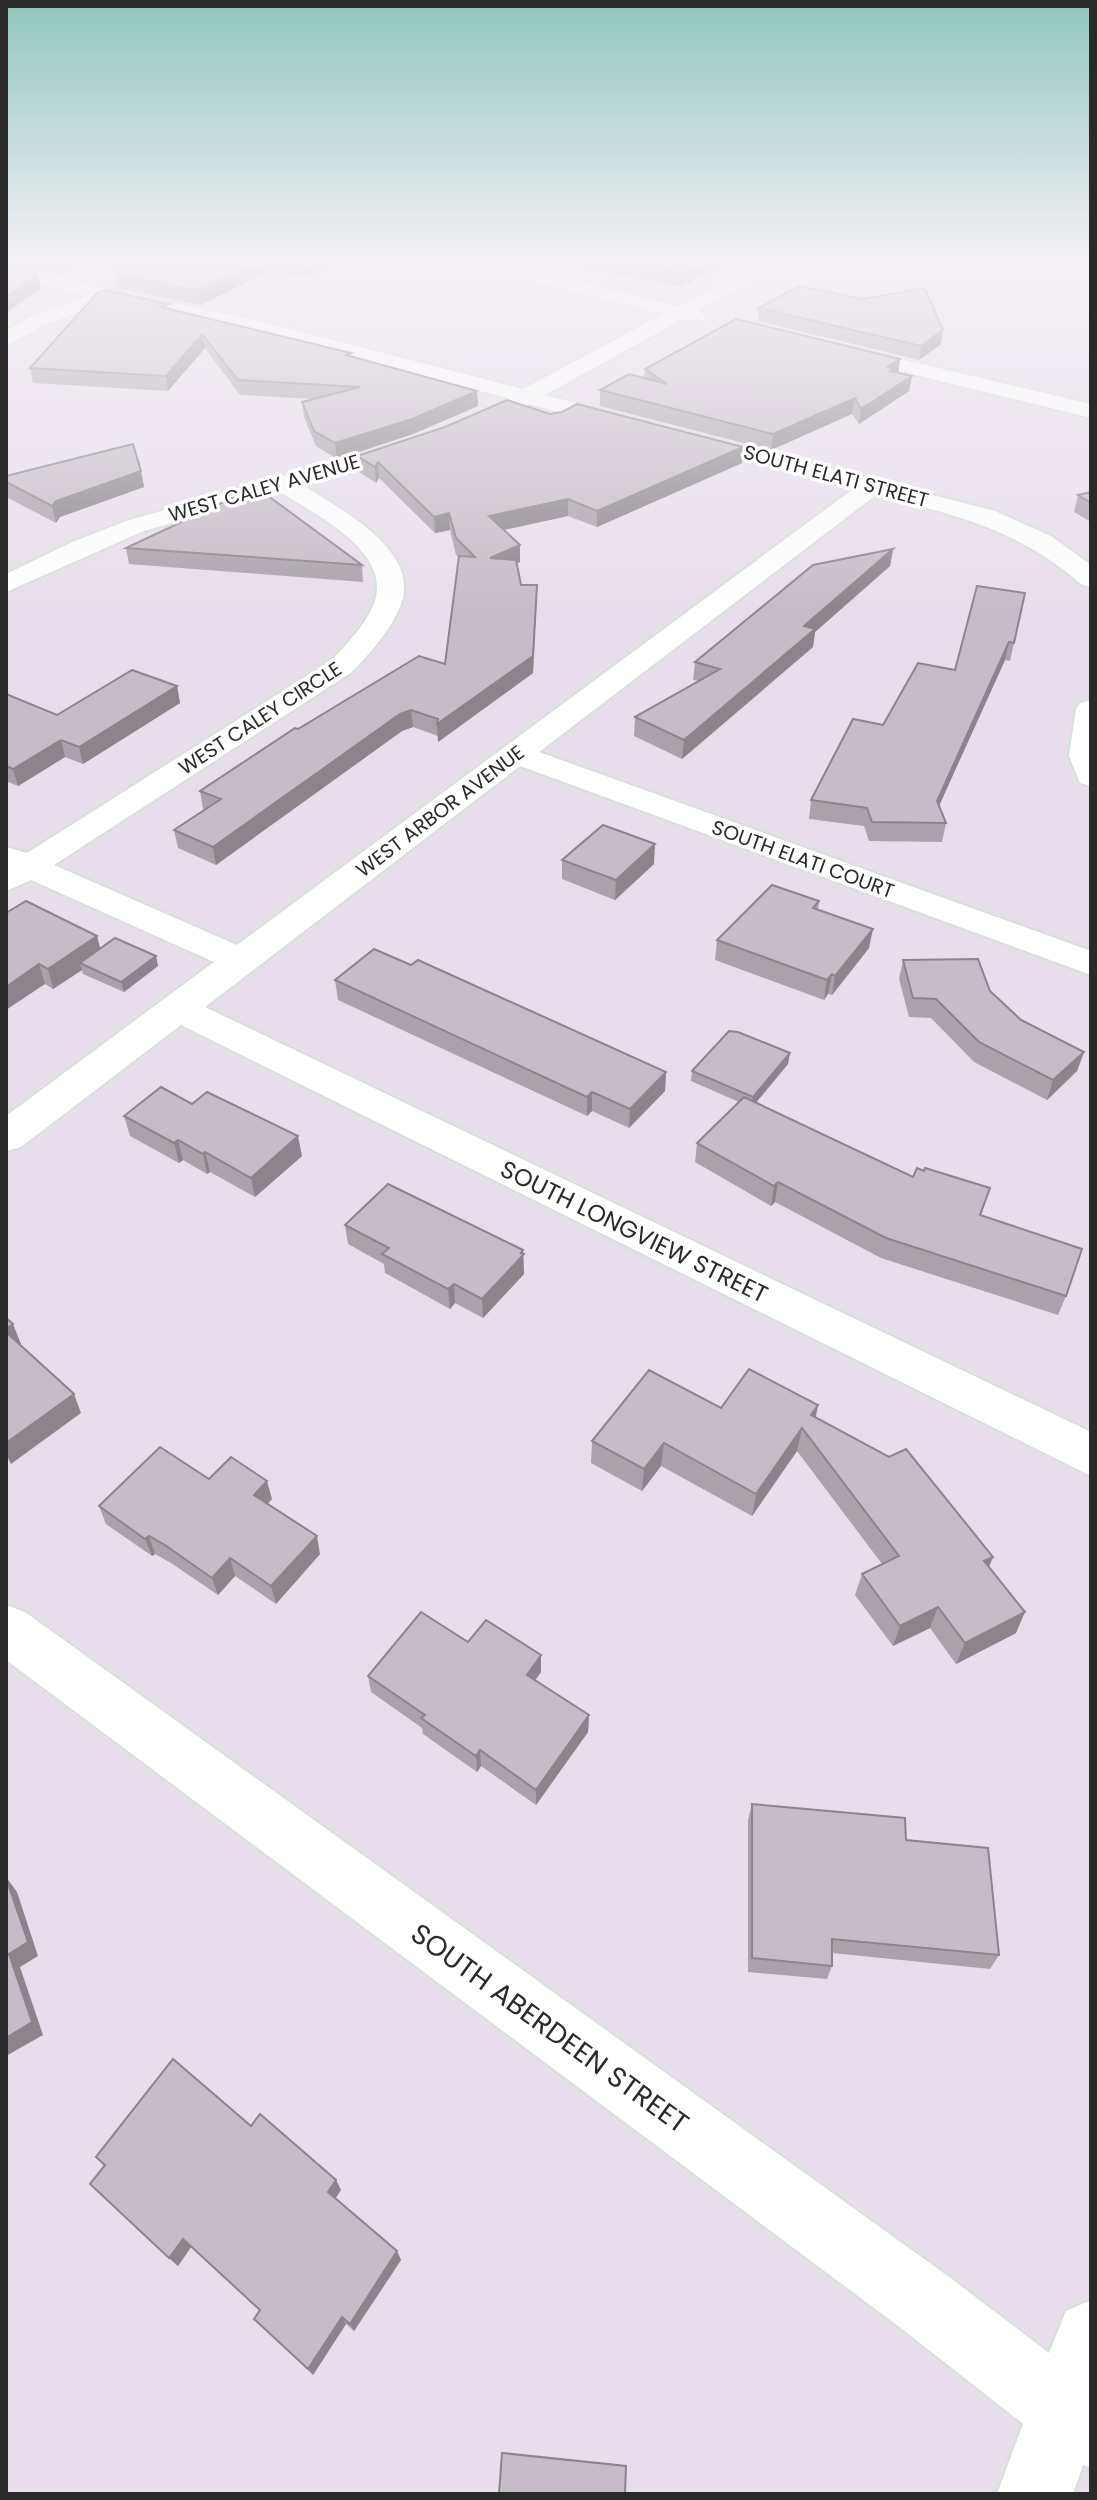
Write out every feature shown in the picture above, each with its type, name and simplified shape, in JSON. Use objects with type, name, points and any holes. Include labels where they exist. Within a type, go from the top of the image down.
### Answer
[{"type":"street","name":"SOUTH ELATI STREET","points":[[453,377],[874,485],[1022,528],[1077,565],[1091,579]]},
{"type":"street","points":[[496,413],[559,377]]},
{"type":"street","points":[[949,377],[1091,411]]},
{"type":"street","name":"WEST CALEY AVENUE","points":[[6,584],[135,526],[433,439]]},
{"type":"street","name":"WEST CALEY CIRCLE","points":[[14,868],[342,666],[375,632],[390,601],[389,571],[383,559],[358,530],[283,483]]},
{"type":"street","name":"WEST ARBOR AVENUE","points":[[6,1137],[874,485]]},
{"type":"street","points":[[6,552],[43,566]]},
{"type":"street","points":[[1091,709],[1085,756],[1091,776]]},
{"type":"street","name":"SOUTH ELATI COURT","points":[[516,754],[1091,964]]},
{"type":"street","points":[[14,868],[240,960]]},
{"type":"street","name":"SOUTH LONGVIEW STREET","points":[[177,1008],[1091,1455]]},
{"type":"street","name":"SOUTH ABERDEEN STREET","points":[[6,1629],[927,2304],[1077,2421]]},
{"type":"street","points":[[1035,2494],[1077,2421],[1091,2336]]},
{"type":"building","points":[[235,377],[425,377],[477,391],[412,419],[335,443],[314,431],[302,402],[360,387],[238,380]]},
{"type":"building","points":[[624,377],[639,377],[667,384],[656,377],[911,377],[861,409],[855,398],[773,434],[600,390]]},
{"type":"building","points":[[507,400],[550,414],[577,404],[743,447],[597,511],[568,499],[489,516],[520,545],[490,558],[516,560],[521,585],[537,585],[533,656],[437,724],[438,719],[411,710],[400,714],[213,847],[174,830],[221,799],[200,791],[295,728],[419,656],[445,664],[459,556],[475,557],[456,538],[449,513],[434,517],[378,462],[375,467],[357,456],[445,427]]},
{"type":"building","points":[[133,444],[141,471],[56,501],[52,506],[6,482],[6,476]]},
{"type":"building","points":[[256,487],[362,565],[126,548]]},
{"type":"building","points":[[1091,492],[1091,503],[1078,495]]},
{"type":"building","points":[[893,549],[804,626],[815,629],[684,740],[635,717],[720,669],[695,662],[813,565]]},
{"type":"building","points":[[977,586],[1025,593],[1014,643],[1009,642],[937,801],[946,823],[872,822],[867,808],[811,800],[853,719],[883,725],[918,663],[955,670]]},
{"type":"building","points":[[132,670],[177,686],[79,747],[61,740],[13,769],[6,766],[6,694],[57,715]]},
{"type":"building","points":[[603,825],[655,844],[616,880],[562,860]]},
{"type":"building","points":[[772,885],[819,901],[813,908],[873,929],[835,976],[832,974],[827,980],[717,940]]},
{"type":"building","points":[[26,901],[97,936],[48,969],[39,964],[6,987],[6,913]]},
{"type":"building","points":[[115,938],[156,956],[121,982],[80,963]]},
{"type":"building","points":[[374,949],[411,965],[418,960],[666,1072],[630,1109],[592,1092],[587,1097],[335,980]]},
{"type":"building","points":[[978,959],[990,991],[1021,1020],[1084,1052],[1053,1080],[979,1042],[936,999],[913,998],[903,960]]},
{"type":"building","points":[[729,1031],[790,1053],[753,1097],[692,1071]]},
{"type":"building","points":[[161,1087],[192,1104],[207,1092],[298,1136],[251,1178],[205,1152],[203,1154],[178,1140],[174,1143],[124,1116]]},
{"type":"building","points":[[744,1097],[913,1177],[917,1168],[924,1171],[925,1168],[990,1188],[980,1215],[1082,1249],[1066,1296],[886,1238],[778,1182],[774,1186],[697,1143]]},
{"type":"building","points":[[388,1184],[523,1250],[521,1253],[524,1254],[482,1299],[454,1284],[448,1289],[382,1254],[389,1248],[345,1225]]},
{"type":"building","points":[[6,1332],[74,1394],[6,1443]]},
{"type":"building","points":[[749,1369],[818,1405],[811,1415],[889,1457],[906,1449],[993,1557],[984,1561],[1025,1612],[965,1643],[938,1607],[900,1626],[862,1574],[899,1556],[802,1428],[756,1494],[664,1443],[644,1469],[592,1441],[649,1370],[721,1408]]},
{"type":"building","points":[[160,1447],[209,1479],[231,1457],[267,1481],[254,1495],[317,1536],[271,1586],[230,1558],[212,1578],[165,1545],[149,1536],[145,1539],[99,1506]]},
{"type":"building","points":[[421,1612],[468,1642],[486,1620],[541,1655],[527,1675],[589,1715],[536,1790],[480,1750],[476,1756],[421,1718],[425,1715],[368,1676]]},
{"type":"building","points":[[752,1804],[905,1818],[906,1840],[988,1848],[999,1955],[832,1939],[832,1966],[752,1958]]},
{"type":"building","points":[[6,1878],[28,1942],[9,1954],[32,2022],[6,2038]]},
{"type":"building","points":[[173,2059],[251,2126],[260,2114],[336,2180],[328,2192],[397,2251],[350,2324],[342,2317],[308,2369],[254,2319],[260,2310],[183,2239],[169,2258],[90,2184],[105,2165],[96,2157]]},
{"type":"building","points":[[502,2453],[626,2466],[625,2494],[499,2494]]}]
